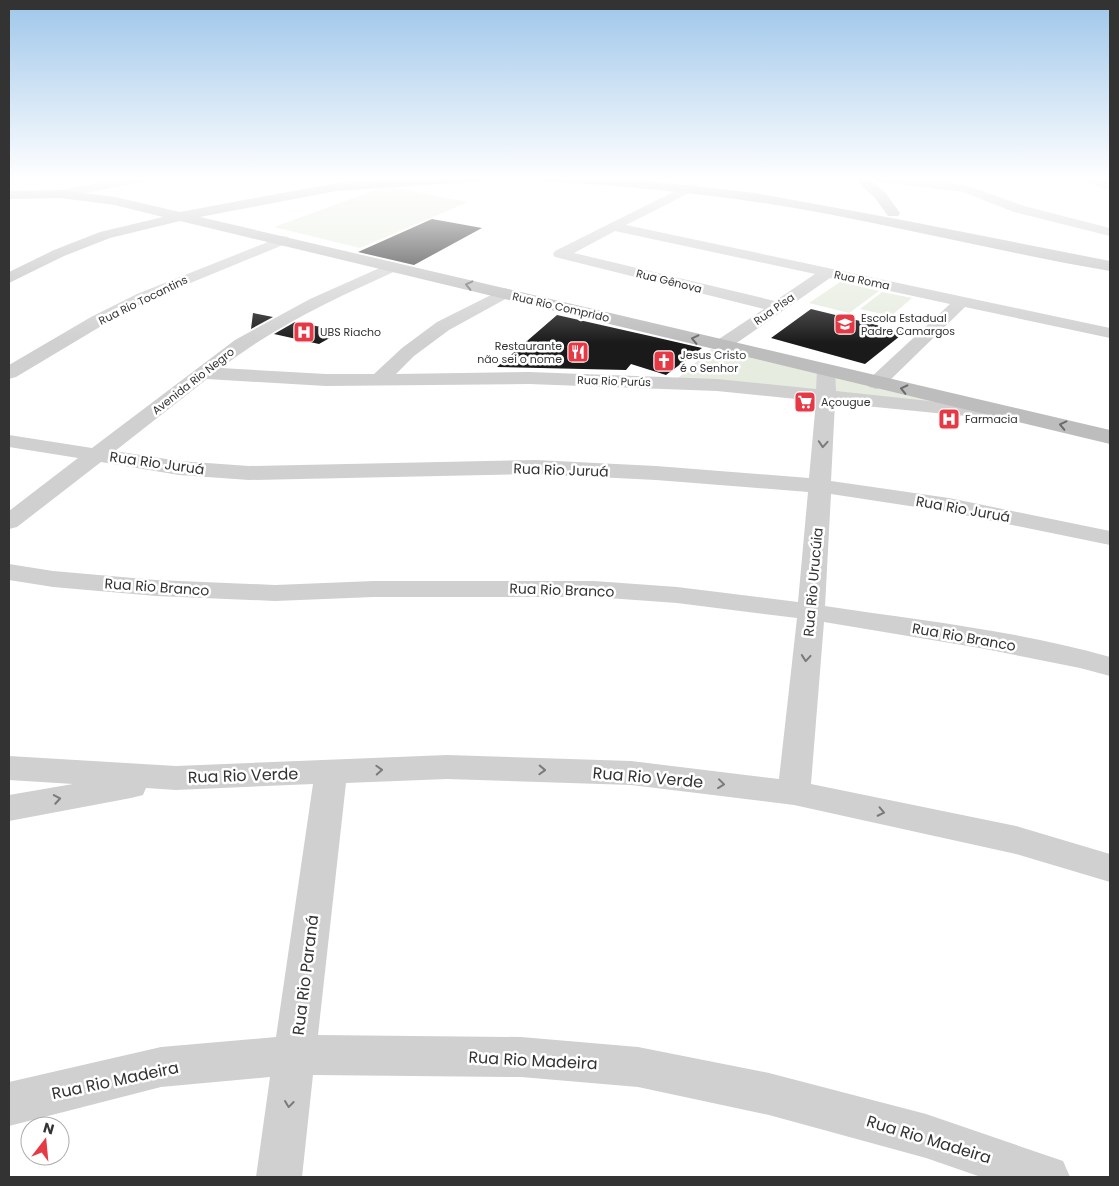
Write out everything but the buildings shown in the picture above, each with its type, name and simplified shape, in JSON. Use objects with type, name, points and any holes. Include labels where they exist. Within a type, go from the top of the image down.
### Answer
[{"type":"street","points":[[9,266],[31,262],[57,246],[95,232]]},
{"type":"street","points":[[9,278],[57,246],[117,232]]},
{"type":"street","name":"Rua Rio Comprido","points":[[251,232],[722,346],[826,383],[876,383],[1110,437]]},
{"type":"street","name":"Rua Gênova","points":[[603,232],[560,254],[778,307]]},
{"type":"street","name":"Rua Roma","points":[[639,232],[1110,333]]},
{"type":"street","points":[[959,232],[1110,266]]},
{"type":"street","points":[[981,232],[1110,254]]},
{"type":"street","name":"Rua Rio Tocantins","points":[[9,373],[143,297],[283,240]]},
{"type":"street","name":"Avenida Rio Negro","points":[[9,522],[241,344],[273,324],[319,300],[393,267]]},
{"type":"street","name":"Rua Pisa","points":[[722,346],[827,273]]},
{"type":"street","points":[[380,379],[408,352],[443,326],[505,294]]},
{"type":"street","points":[[876,383],[962,302]]},
{"type":"street","name":"Rua Rio Purús","points":[[203,372],[326,380],[529,378],[717,385],[826,383],[1024,416]]},
{"type":"street","name":"Rua Rio Urucúia","points":[[794,793],[811,612],[826,383]]},
{"type":"street","name":"Rua Rio Juruá","points":[[9,442],[179,468],[249,473],[536,468],[656,473],[820,486],[949,505],[1110,538]]},
{"type":"street","name":"Rua Rio Branco","points":[[9,572],[53,579],[156,588],[275,593],[384,588],[594,589],[677,595],[811,612],[980,639],[1082,659],[1110,667]]},
{"type":"street","name":"Rua Rio Verde","points":[[19,769],[176,778],[448,767],[631,773],[794,793],[1016,840],[1110,868]]},
{"type":"street","points":[[12,808],[32,786],[19,769]]},
{"type":"street","name":"Rua Rio Paraná","points":[[280,1177],[331,772]]},
{"type":"street","name":"Rua Rio Verde","points":[[12,808],[176,778]]},
{"type":"street","name":"Rua Rio Madeira","points":[[9,1104],[161,1067],[295,1055],[521,1057],[638,1066],[769,1094],[926,1136],[1046,1177]]},
{"type":"shaded area","points":[[296,232],[397,232],[360,248]]},
{"type":"shaded area","points":[[840,282],[879,291],[849,313],[809,303]]},
{"type":"shaded area","points":[[882,292],[912,298],[891,316],[860,309]]},
{"type":"shaded area","points":[[711,349],[818,373],[816,392],[677,379]]},
{"type":"shaded area","points":[[835,377],[968,408],[835,393]]},
{"type":"place","name":"Escola Estadual Padre Camargos","points":[[845,324]]},
{"type":"place","name":"UBS Riacho","points":[[304,332]]},
{"type":"place","name":"Restaurante não sei o nome","points":[[578,352]]},
{"type":"place","name":"Jesus Cristo é o Senhor","points":[[664,361]]},
{"type":"place","name":"Açougue","points":[[805,402]]},
{"type":"place","name":"Farmacia","points":[[949,419]]}]
